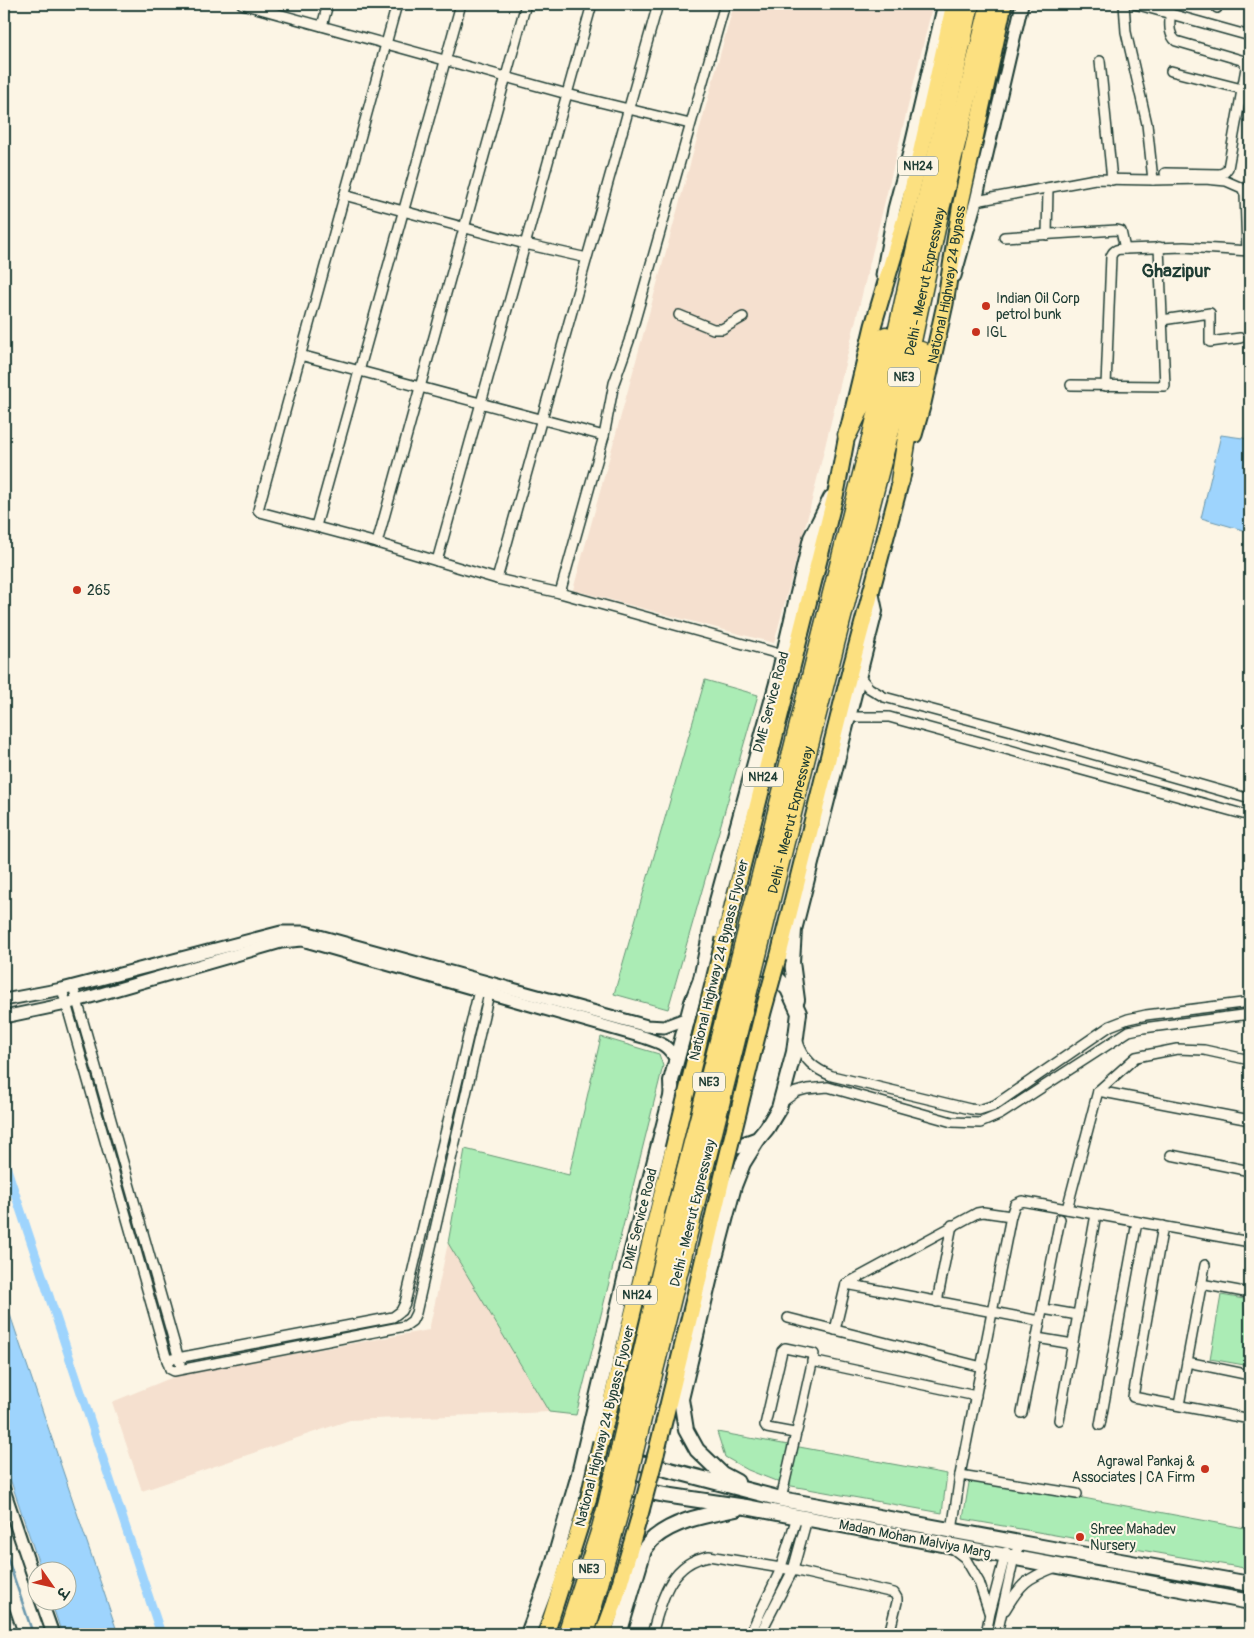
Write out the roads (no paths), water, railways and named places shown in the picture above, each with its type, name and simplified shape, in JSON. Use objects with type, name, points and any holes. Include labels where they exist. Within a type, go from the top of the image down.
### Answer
[{"type":"highway","name":"NH24","points":[[873,326],[908,208],[954,4]]},
{"type":"highway","name":"Delhi - Meerut Expressway","points":[[585,1634],[683,1219],[801,746],[908,360],[933,204],[970,4]]},
{"type":"highway","name":"Delhi - Meerut Expressway","points":[[933,204],[990,4]]},
{"type":"highway","name":"National Highway 24 Bypass","points":[[855,672],[871,592],[923,403],[945,304],[961,203],[1004,4]]},
{"type":"highway","points":[[847,435],[868,393],[933,204]]},
{"type":"highway","points":[[900,482],[918,369],[933,204]]},
{"type":"highway","points":[[847,435],[873,326]]},
{"type":"highway","name":"NH24","points":[[836,488],[847,435]]},
{"type":"highway","name":"National Highway 24 Bypass Flyover","points":[[546,1634],[590,1494],[644,1265],[836,488]]},
{"type":"highway","points":[[603,1634],[613,1607],[641,1511],[670,1400],[760,1021],[855,672]]},
{"type":"highway","name":"Delhi - Meerut Expressway","points":[[567,1634],[604,1519],[615,1503]]},
{"type":"main road","name":"DME Service Road","points":[[701,979],[717,901],[783,655],[810,538],[836,488]]},
{"type":"main road","points":[[755,1492],[722,1474],[697,1450],[686,1430],[681,1399],[734,1186],[743,1163],[780,1108],[794,1052],[799,1013],[792,962],[794,930],[848,716],[855,672]]},
{"type":"main road","points":[[758,1139],[732,1147],[704,1143],[680,1125],[672,1108],[671,1082],[688,1018],[701,979],[710,969],[726,961],[746,962],[768,969],[788,989],[799,1013]]},
{"type":"main road","name":"DME Service Road","points":[[528,1634],[549,1578],[578,1478],[630,1258],[672,1093]]},
{"type":"main road","name":"Madan Mohan Malviya Marg","points":[[585,1450],[781,1499],[1250,1584]]},
{"type":"main road","name":"Madan Mohan Malviya Marg","points":[[578,1478],[665,1495],[746,1507],[1250,1602]]},
{"type":"main road","points":[[619,1634],[644,1550],[653,1539],[668,1529],[695,1518],[746,1507]]},
{"type":"street","points":[[242,4],[567,94],[690,124]]},
{"type":"street","points":[[322,26],[328,4]]},
{"type":"street","points":[[396,4],[258,510],[263,514],[316,526],[497,579],[560,593],[783,655]]},
{"type":"street","points":[[316,526],[461,4]]},
{"type":"street","points":[[377,543],[526,4]]},
{"type":"street","points":[[437,561],[592,4]]},
{"type":"street","points":[[497,579],[658,4]]},
{"type":"street","points":[[560,593],[604,436],[614,383],[629,341],[725,4]]},
{"type":"street","points":[[873,326],[894,209],[944,4]]},
{"type":"street","points":[[945,304],[949,298],[976,201],[1022,4]]},
{"type":"street","points":[[1124,4],[1126,32],[1147,124],[1153,180]]},
{"type":"street","points":[[1135,4],[1250,36]]},
{"type":"street","points":[[1165,173],[1220,174],[1225,172],[1228,168],[1246,68],[1245,63],[1241,60],[1176,41],[1170,32],[1170,13]]},
{"type":"street","points":[[1100,61],[1112,180]]},
{"type":"street","points":[[1171,71],[1242,89]]},
{"type":"street","points":[[976,201],[1095,179],[1226,180],[1242,188],[1245,194],[1249,251],[1159,247],[1125,248],[1117,249],[1113,252],[1111,256],[1106,386]]},
{"type":"street","points":[[1047,235],[1048,188]]},
{"type":"street","points":[[344,195],[525,244],[587,258]]},
{"type":"street","points":[[1004,237],[1118,230],[1123,234],[1125,248]]},
{"type":"street","points":[[1071,385],[1164,386],[1159,247]]},
{"type":"street","points":[[1162,320],[1210,314],[1210,342],[1240,338]]},
{"type":"street","points":[[679,315],[714,329],[722,329],[743,317]]},
{"type":"street","points":[[300,355],[604,436]]},
{"type":"street","points":[[855,672],[869,688],[884,697],[1008,730],[1250,799]]},
{"type":"street","points":[[848,716],[889,717],[1250,816]]},
{"type":"street","points":[[4,1000],[68,988],[281,932],[305,932],[485,986],[661,1043],[670,1049],[677,1061]]},
{"type":"street","points":[[4,1017],[72,1002],[281,942],[302,940],[647,1026],[664,1026],[688,1018]]},
{"type":"street","points":[[167,1360],[393,1317],[401,1311],[405,1303],[485,986]]},
{"type":"street","points":[[72,1002],[167,1360],[172,1370],[406,1326],[412,1321],[416,1313],[485,986]]},
{"type":"street","points":[[68,988],[182,1369]]},
{"type":"street","points":[[796,1037],[807,1061],[815,1069],[823,1073],[951,1105],[979,1110],[995,1105],[1110,1026],[1146,1015],[1250,1002]]},
{"type":"street","points":[[781,1102],[801,1090],[828,1087],[952,1122],[980,1123],[1001,1114],[1130,1031],[1250,1014]]},
{"type":"street","points":[[1067,1209],[1098,1091],[1136,1057],[1177,1049],[1204,1050],[1250,1060]]},
{"type":"street","points":[[1098,1091],[1250,1120]]},
{"type":"street","points":[[951,1105],[952,1122]]},
{"type":"street","points":[[1171,1155],[1250,1171]]},
{"type":"street","points":[[952,1531],[960,1475],[1011,1216],[1015,1204],[1022,1201],[1250,1242]]},
{"type":"street","points":[[835,1330],[846,1284],[952,1225],[980,1212],[1011,1216]]},
{"type":"street","points":[[1059,1420],[1096,1214]]},
{"type":"street","points":[[1022,1413],[1060,1219]]},
{"type":"street","points":[[1100,1425],[1137,1222]]},
{"type":"street","points":[[937,1302],[952,1225]]},
{"type":"street","points":[[1163,1226],[1133,1397],[1250,1417]]},
{"type":"street","points":[[1179,1405],[1205,1265]]},
{"type":"street","points":[[846,1284],[1040,1321]]},
{"type":"street","points":[[1201,1284],[1250,1293]]},
{"type":"street","points":[[1043,1309],[1078,1315]]},
{"type":"street","points":[[788,1318],[982,1367]]},
{"type":"street","points":[[1037,1338],[1073,1344]]},
{"type":"street","points":[[781,1499],[814,1354],[812,1352],[785,1348],[782,1350],[765,1425],[767,1428],[796,1433]]},
{"type":"street","points":[[812,1362],[976,1396]]},
{"type":"street","points":[[1187,1362],[1250,1374]]},
{"type":"street","points":[[960,1475],[1077,1494]]},
{"type":"street","points":[[4,1490],[28,1561]]},
{"type":"street","points":[[750,1634],[802,1518]]},
{"type":"street","points":[[760,1634],[793,1570],[802,1518]]},
{"type":"street","points":[[986,1634],[990,1613],[1015,1542]]},
{"type":"street","points":[[947,1545],[966,1558],[979,1582],[990,1613]]},
{"type":"street","points":[[652,1634],[662,1599],[672,1579],[684,1565],[698,1558],[709,1556],[793,1570],[894,1594],[897,1602],[889,1634]]},
{"type":"street","points":[[997,1634],[1009,1556]]},
{"type":"street","points":[[1000,1618],[1021,1585],[1034,1575],[1058,1566]]},
{"type":"street","points":[[45,1610],[53,1634]]},
{"type":"street","points":[[4,1613],[11,1634]]},
{"type":"water","points":[[1221,435],[1250,439],[1250,532],[1201,518]]},
{"type":"water","points":[[4,1297],[118,1634],[62,1634],[54,1610],[78,1610],[78,1560],[38,1560],[4,1461]]},
{"type":"waterway","points":[[4,1160],[161,1634]]},
{"type":"waterway","points":[[4,1548],[33,1634]]},
{"type":"place","name":"Indian Oil Corp petrol bunk","points":[[986,306]]},
{"type":"place","name":"IGL","points":[[976,332]]},
{"type":"place","name":"265","points":[[77,590]]},
{"type":"place","name":"Agrawal Pankaj & Associates | CA Firm","points":[[1205,1469]]},
{"type":"place","name":"Shree Mahadev Nursery","points":[[1080,1537]]},
{"type":"district","name":"Ghazipur","points":[[1176,271]]}]
